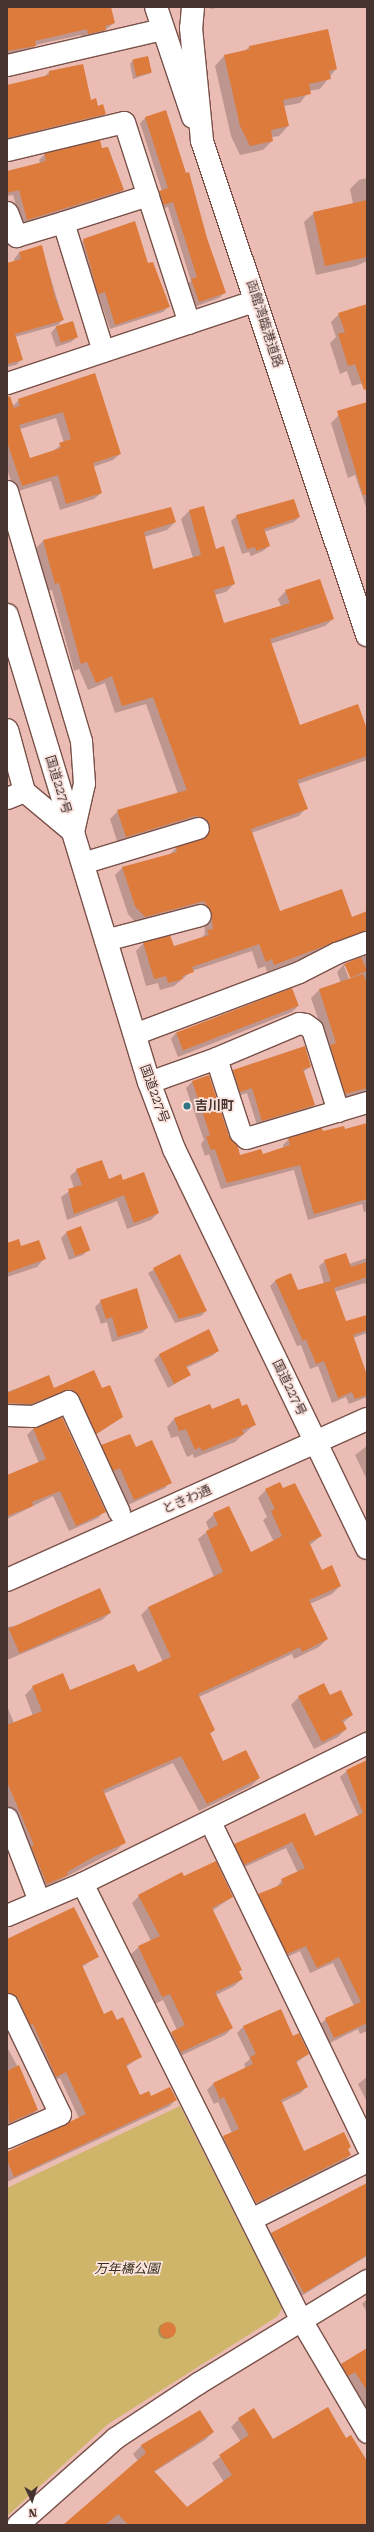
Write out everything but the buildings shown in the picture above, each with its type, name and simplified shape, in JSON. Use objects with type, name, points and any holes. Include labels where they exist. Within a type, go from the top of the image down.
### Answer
[{"type":"main road","points":[[156,7],[162,29],[202,141]]},
{"type":"main road","name":"函館湾臨港道路","points":[[193,7],[191,28],[202,141],[367,635]]},
{"type":"main road","name":"国道227号","points":[[7,615],[134,1034],[149,1082],[174,1150],[367,1548]]},
{"type":"main road","name":"ときわ通","points":[[7,1580],[367,1419]]},
{"type":"street","points":[[7,65],[162,29]]},
{"type":"street","points":[[7,150],[124,122],[189,323]]},
{"type":"street","points":[[7,212],[16,236],[148,195]]},
{"type":"street","points":[[63,222],[103,350]]},
{"type":"street","points":[[7,384],[103,350],[256,300]]},
{"type":"street","points":[[7,491],[81,741],[84,783],[73,832],[16,794],[7,729]]},
{"type":"street","points":[[82,863],[198,828]]},
{"type":"street","points":[[105,940],[200,915]]},
{"type":"street","points":[[134,1034],[300,972],[336,953],[367,942]]},
{"type":"street","points":[[149,1082],[216,1058],[299,1023],[310,1026],[338,1111]]},
{"type":"street","points":[[216,1058],[240,1132],[246,1138],[367,1102]]},
{"type":"street","points":[[7,1414],[33,1416],[68,1401],[119,1512]]},
{"type":"street","points":[[7,1915],[82,1883],[367,1743]]},
{"type":"street","points":[[7,1818],[39,1901]]},
{"type":"street","points":[[215,1832],[367,2147]]},
{"type":"street","points":[[82,1883],[302,2320],[367,2432]]},
{"type":"street","points":[[7,2004],[60,2114],[7,2137]]},
{"type":"street","points":[[251,2218],[367,2160]]},
{"type":"street","points":[[17,2525],[115,2438],[198,2383],[367,2280]]},
{"type":"green space","name":"万年橋公園","points":[[180,2106],[282,2308],[278,2316],[108,2424],[7,2516],[7,2188]]},
{"type":"place","name":"吉川町","points":[[187,1106]]}]
